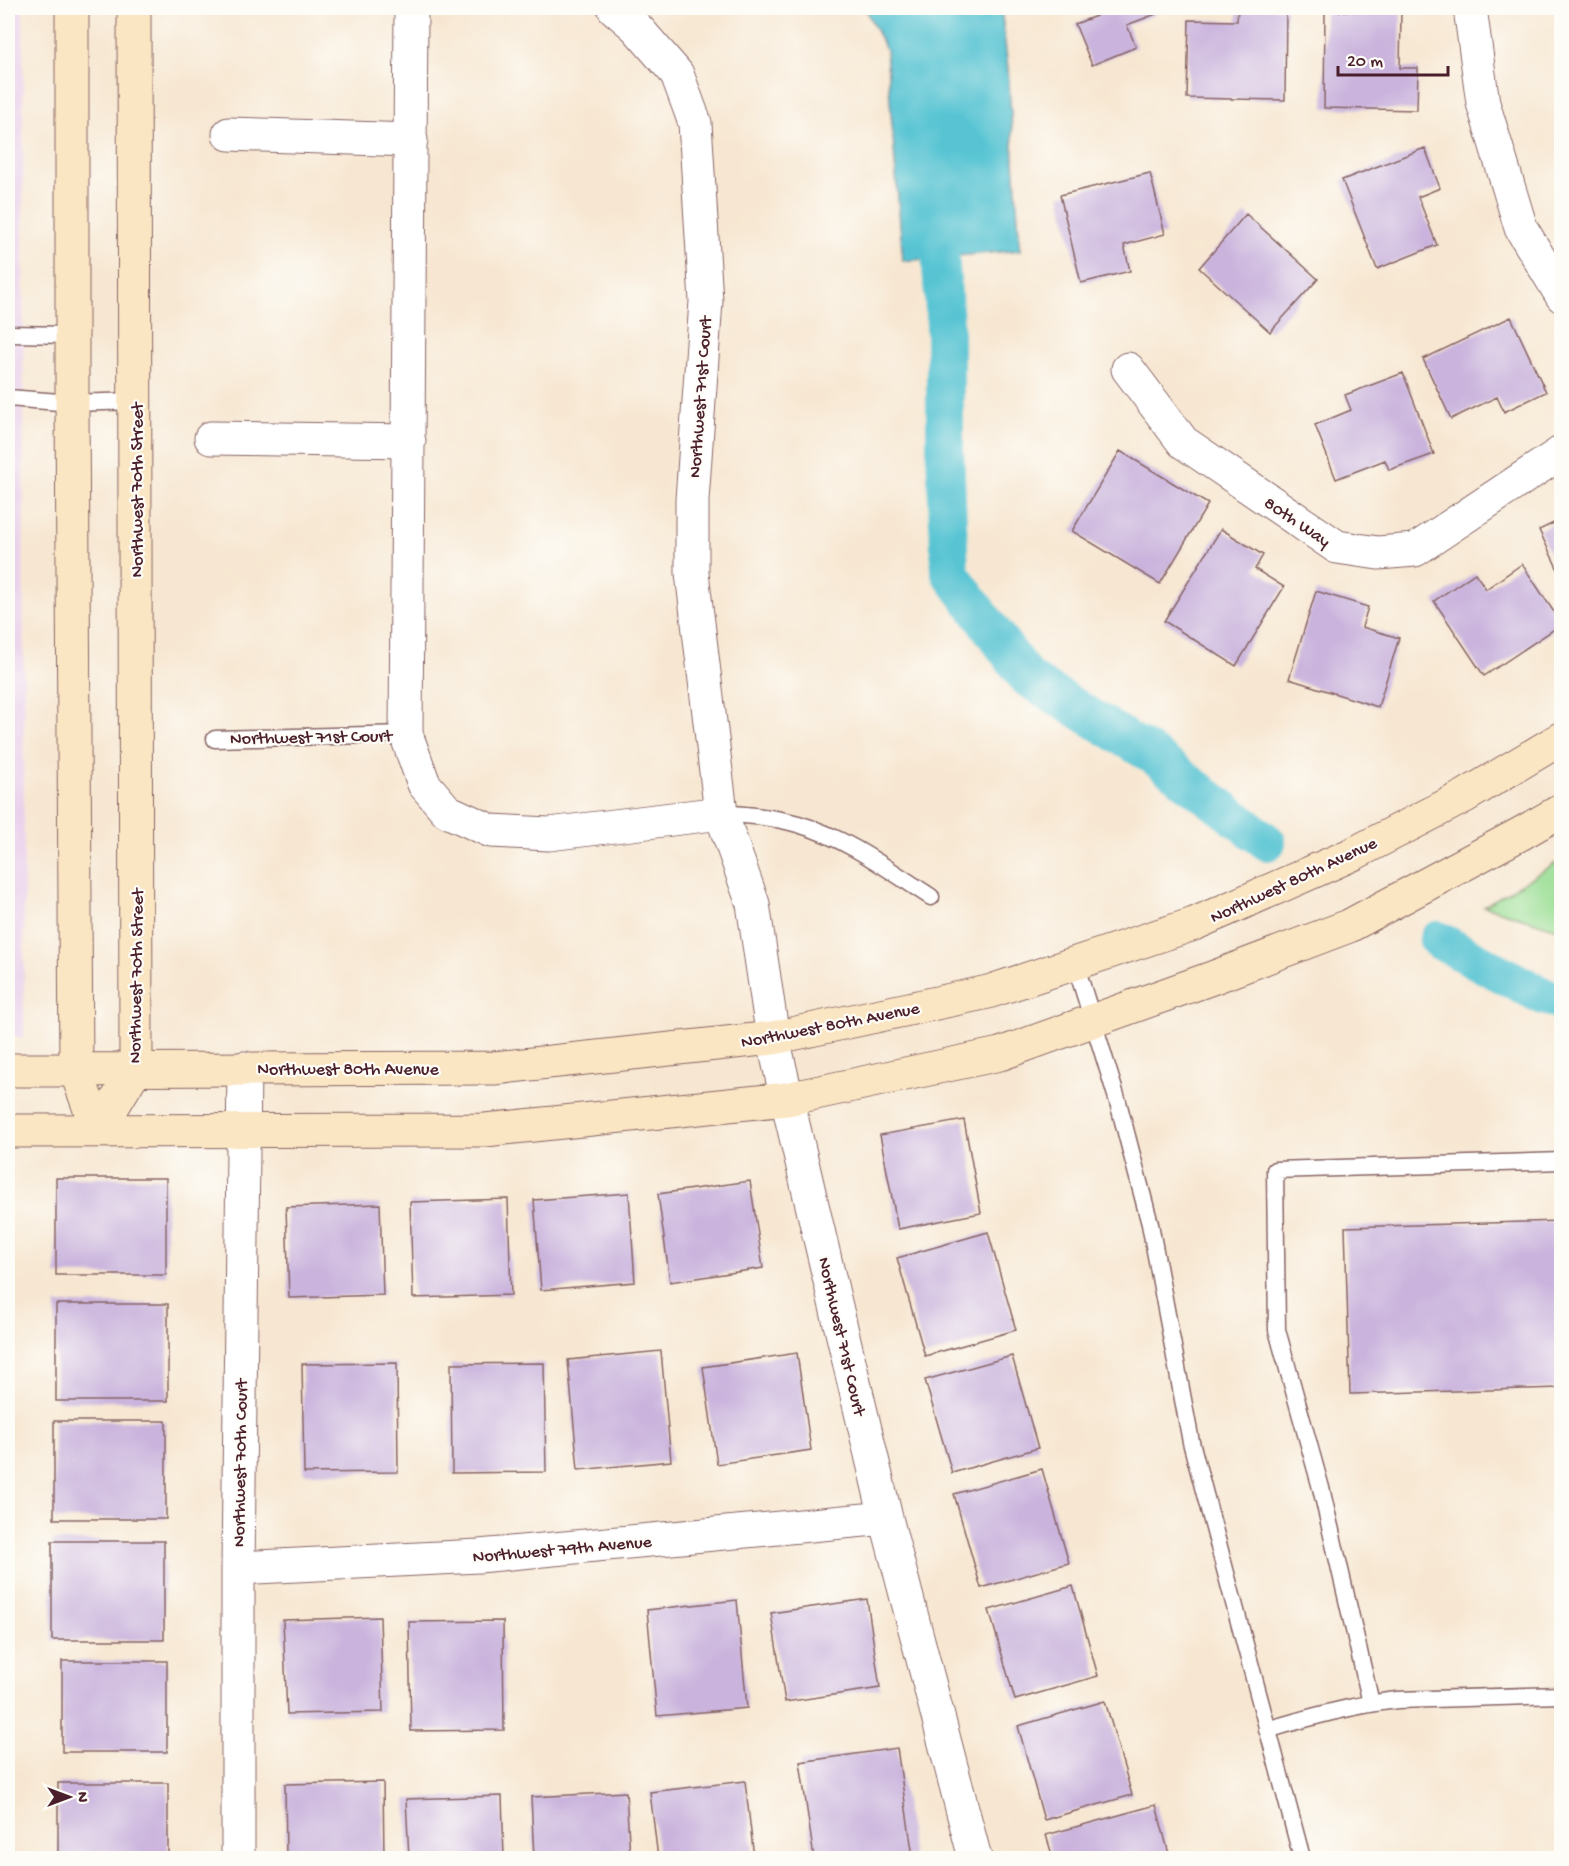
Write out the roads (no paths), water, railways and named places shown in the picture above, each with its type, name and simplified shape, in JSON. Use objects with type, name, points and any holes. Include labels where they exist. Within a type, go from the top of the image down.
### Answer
[{"type":"street","points":[[72,8],[76,1071],[98,1131]]},
{"type":"street","name":"Northwest 70th Street","points":[[98,1131],[136,1068],[134,8]]},
{"type":"street","name":"Northwest 71st Court","points":[[411,8],[406,734],[424,784],[447,811],[491,831],[549,834],[721,813]]},
{"type":"street","name":"Northwest 71st Court","points":[[614,8],[636,27],[677,74],[694,123],[706,302],[692,500],[692,573],[721,813],[753,904],[773,1038],[787,1099],[886,1518],[975,1858]]},
{"type":"street","points":[[1470,8],[1482,103],[1521,228],[1562,296]]},
{"type":"street","points":[[229,134],[411,140]]},
{"type":"street","name":"80th Way","points":[[1128,369],[1183,442],[1337,547],[1378,553],[1415,550],[1562,452]]},
{"type":"street","points":[[211,438],[409,441]]},
{"type":"street","name":"Northwest 80th Avenue","points":[[8,1070],[494,1068],[773,1038],[988,992],[1194,924],[1353,854],[1465,796],[1562,738]]},
{"type":"street","points":[[8,1131],[485,1130],[787,1099],[1000,1054],[1212,978],[1349,926],[1562,810]]},
{"type":"street","name":"Northwest 70th Court","points":[[238,1858],[238,1568],[244,1068]]},
{"type":"street","name":"Northwest 79th Avenue","points":[[238,1568],[479,1556],[886,1518]]},
{"type":"lane","points":[[8,334],[72,335]]},
{"type":"lane","points":[[8,398],[72,403],[136,401]]},
{"type":"lane","name":"Northwest 71st Court","points":[[215,739],[406,734]]},
{"type":"lane","points":[[721,813],[779,820],[831,836],[868,856],[931,897]]},
{"type":"lane","points":[[1075,963],[1118,1102],[1150,1224],[1191,1442],[1302,1858]]},
{"type":"lane","points":[[1371,1703],[1321,1488],[1277,1330],[1275,1170],[1562,1161]]},
{"type":"lane","points":[[1267,1730],[1317,1715],[1371,1703],[1397,1700],[1562,1695]]},
{"type":"water","points":[[865,8],[1001,8],[1008,69],[1020,250],[903,261],[886,50]]},
{"type":"waterway","points":[[937,207],[945,325],[945,450],[950,573],[1027,678],[1154,756],[1267,842]]},
{"type":"waterway","points":[[1438,940],[1543,996],[1562,1001]]}]
